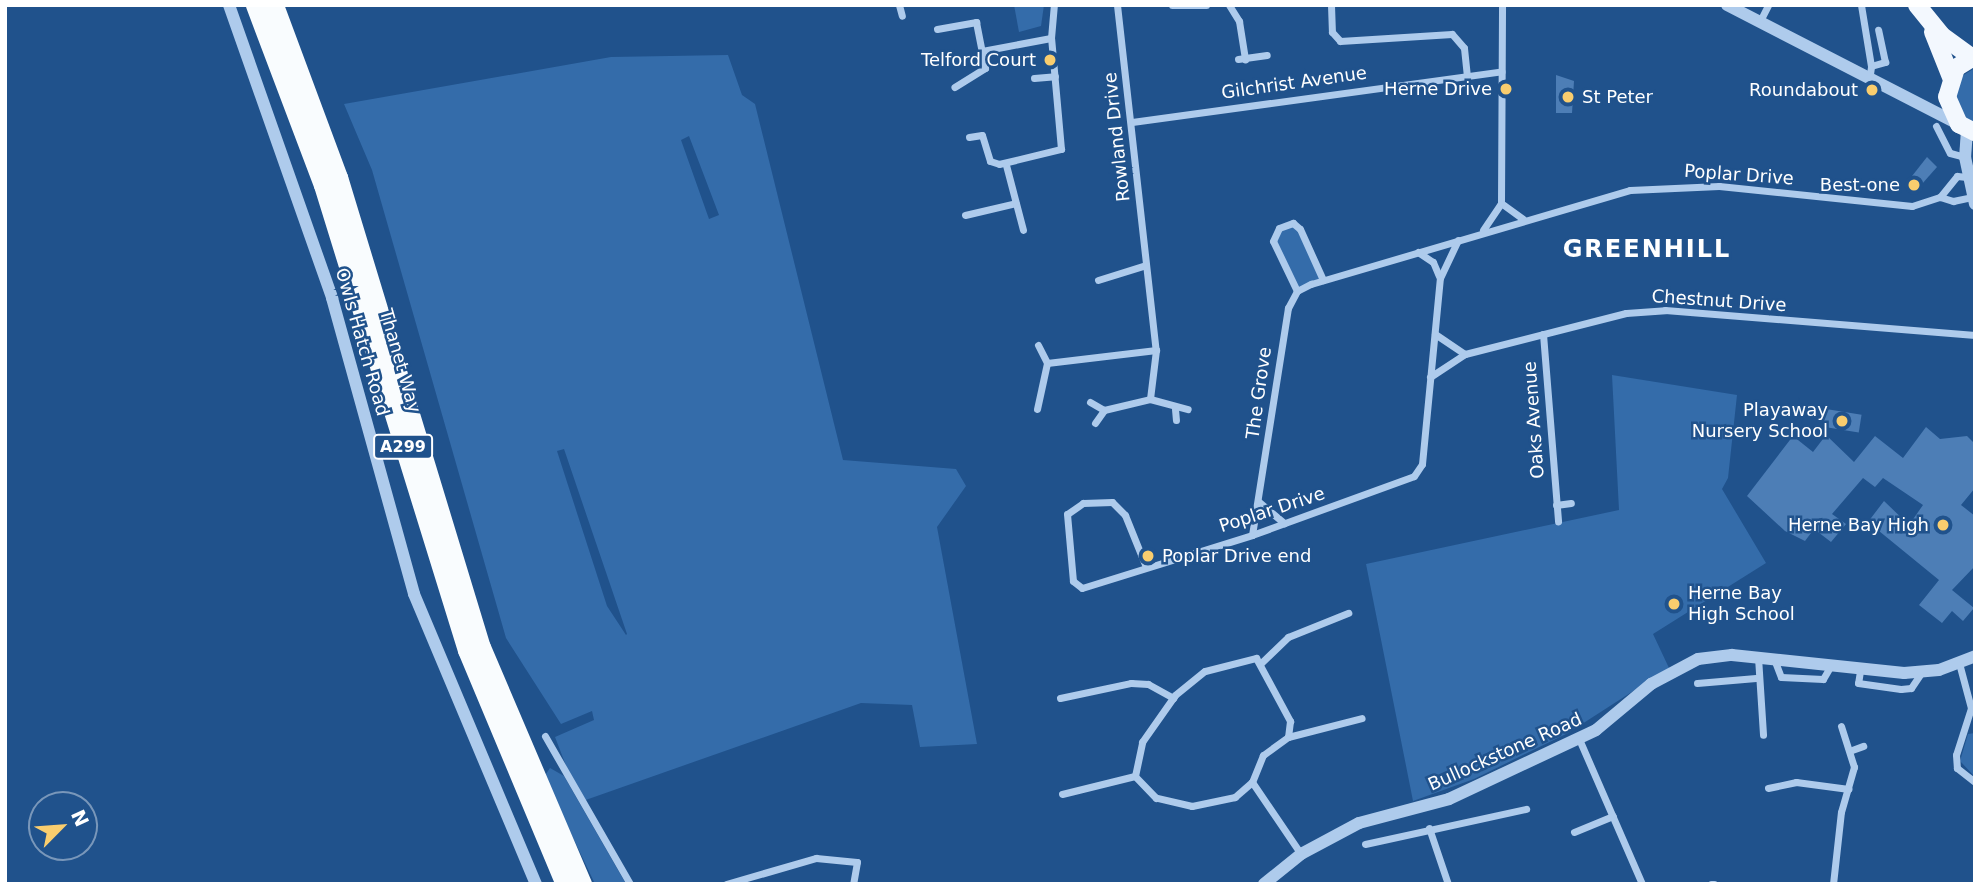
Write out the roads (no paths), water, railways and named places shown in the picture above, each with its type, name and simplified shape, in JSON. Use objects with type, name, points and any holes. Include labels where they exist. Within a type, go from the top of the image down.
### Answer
[{"type":"highway","name":"Thanet Way","points":[[255,5],[327,197],[467,650],[565,884]]},
{"type":"highway","name":"Thanet Way","points":[[274,5],[354,228],[481,647],[582,884]]},
{"type":"main road","points":[[1921,11],[1973,57],[1951,76]]},
{"type":"main road","points":[[1921,11],[1951,76],[1947,97],[1967,129]]},
{"type":"street","name":"Owls Hatch Road","points":[[229,5],[332,298],[414,594],[536,884]]},
{"type":"street","points":[[899,5],[902,16]]},
{"type":"street","points":[[969,138],[982,135],[990,161],[1006,165],[1061,149],[1051,38],[1054,5]]},
{"type":"street","name":"Rowland Drive","points":[[1117,5],[1156,349],[1150,398]]},
{"type":"street","points":[[1171,5],[1206,5]]},
{"type":"street","points":[[1229,5],[1239,21],[1242,59],[1267,55]]},
{"type":"street","points":[[1331,5],[1332,32],[1340,41],[1452,34],[1464,48],[1467,75]]},
{"type":"street","points":[[1482,231],[1501,203],[1503,5]]},
{"type":"street","points":[[1727,5],[1868,81],[1967,129],[1970,157],[1968,177],[1973,200]]},
{"type":"street","points":[[1759,23],[1768,5]]},
{"type":"street","points":[[1861,5],[1871,66],[1868,81]]},
{"type":"street","points":[[937,29],[976,22],[982,51],[982,73],[954,87]]},
{"type":"street","points":[[1871,66],[1885,62],[1878,30]]},
{"type":"street","points":[[982,51],[1051,38]]},
{"type":"street","name":"Gilchrist Avenue","points":[[1132,122],[1502,71]]},
{"type":"street","points":[[1034,78],[1055,76]]},
{"type":"street","points":[[1922,106],[1947,97]]},
{"type":"street","points":[[1936,126],[1950,153],[1970,157]]},
{"type":"street","points":[[1006,165],[1023,230]]},
{"type":"street","name":"Poplar Drive","points":[[1940,197],[1949,181],[1968,177]]},
{"type":"street","name":"Poplar Drive","points":[[1146,567],[1125,515],[1112,502],[1083,503],[1067,514],[1075,586],[1146,567],[1252,535],[1414,476],[1422,464],[1440,278],[1446,256],[1461,237],[1523,219],[1664,186],[1912,206],[1940,197],[1953,201],[1973,200]]},
{"type":"street","points":[[965,215],[1016,203]]},
{"type":"street","points":[[1501,203],[1523,219]]},
{"type":"street","points":[[1323,280],[1300,229],[1293,223],[1279,228],[1273,241],[1297,291],[1323,280],[1461,237]]},
{"type":"street","points":[[1418,252],[1433,262],[1440,278]]},
{"type":"street","points":[[1098,281],[1146,265]]},
{"type":"street","name":"The Grove","points":[[1252,535],[1282,338],[1297,291]]},
{"type":"street","name":"Chestnut Drive","points":[[1430,377],[1465,354],[1626,313],[1665,310],[1975,335]]},
{"type":"street","points":[[1436,334],[1465,354]]},
{"type":"street","name":"Oaks Avenue","points":[[1543,334],[1558,521]]},
{"type":"street","points":[[1037,410],[1047,363],[1038,345]]},
{"type":"street","points":[[1047,363],[1156,349]]},
{"type":"street","points":[[1095,423],[1104,410],[1150,398],[1175,409],[1188,409]]},
{"type":"street","points":[[1090,402],[1104,410]]},
{"type":"street","points":[[1175,409],[1176,420]]},
{"type":"street","points":[[1259,502],[1284,523]]},
{"type":"street","points":[[1556,505],[1571,503]]},
{"type":"street","points":[[1260,664],[1288,637],[1348,613]]},
{"type":"street","name":"Bullockstone Road","points":[[1269,882],[1301,854],[1359,823],[1449,799],[1579,739],[1675,668],[1713,656],[1831,664],[1860,671],[1921,673],[1975,656]]},
{"type":"street","points":[[1758,657],[1756,678],[1763,735]]},
{"type":"street","points":[[1135,776],[1142,741],[1173,698],[1205,671],[1256,658],[1290,721],[1288,737]]},
{"type":"street","points":[[1959,663],[1971,708],[1956,755],[1957,768],[1975,782]]},
{"type":"street","points":[[1698,682],[1756,678]]},
{"type":"street","points":[[1060,698],[1131,682],[1148,684],[1173,698]]},
{"type":"street","points":[[1135,776],[1156,798],[1192,806],[1235,797],[1252,782],[1263,755],[1288,737],[1362,718]]},
{"type":"street","points":[[1833,884],[1849,789],[1852,750],[1841,726]]},
{"type":"street","points":[[545,736],[630,884]]},
{"type":"street","points":[[1579,739],[1642,884]]},
{"type":"street","points":[[1852,750],[1863,746]]},
{"type":"street","points":[[1062,793],[1135,776]]},
{"type":"street","points":[[1252,782],[1301,854]]},
{"type":"street","points":[[1768,788],[1797,782],[1849,789]]},
{"type":"street","points":[[1365,844],[1526,809]]},
{"type":"street","points":[[1574,832],[1613,816]]},
{"type":"street","points":[[1429,828],[1448,884]]},
{"type":"street","points":[[726,884],[799,859],[857,862],[853,884]]},
{"type":"place","name":"Telford Court","points":[[1050,60]]},
{"type":"place","name":"Herne Drive","points":[[1506,89]]},
{"type":"place","name":"Roundabout","points":[[1872,90]]},
{"type":"place","name":"St Peter","points":[[1568,97]]},
{"type":"place","name":"Best-one","points":[[1914,185]]},
{"type":"place","name":"Playaway Nursery School","points":[[1842,421]]},
{"type":"place","name":"Herne Bay High","points":[[1943,525]]},
{"type":"place","name":"Poplar Drive end","points":[[1148,556]]},
{"type":"place","name":"Herne Bay High School","points":[[1674,604]]},
{"type":"district","name":"GREENHILL","points":[[1647,250]]}]
